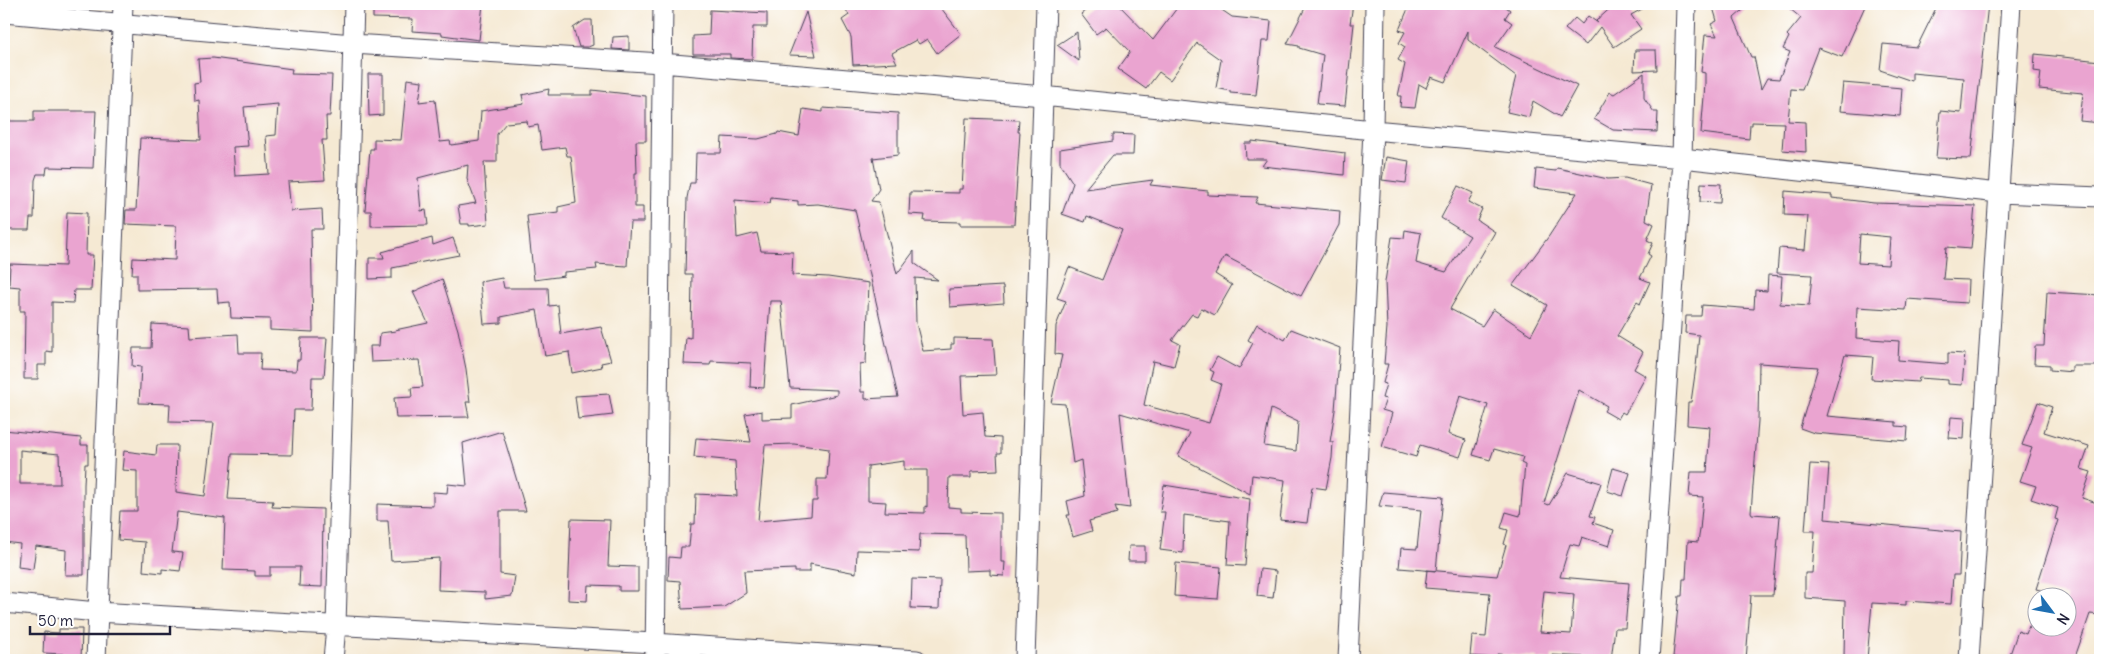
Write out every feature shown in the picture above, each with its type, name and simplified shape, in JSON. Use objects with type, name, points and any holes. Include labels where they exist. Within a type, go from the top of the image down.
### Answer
[{"type":"street","points":[[96,660],[123,4]]},
{"type":"street","points":[[333,660],[336,626],[354,4]]},
{"type":"street","points":[[654,652],[663,4]]},
{"type":"street","points":[[1025,660],[1046,4]]},
{"type":"street","points":[[1348,660],[1373,130],[1375,4]]},
{"type":"street","points":[[1649,660],[1682,158],[1686,4]]},
{"type":"street","points":[[1968,660],[2011,4]]},
{"type":"street","points":[[4,13],[352,44],[662,63],[1043,96],[1373,130],[1682,158],[1999,193],[2100,198]]},
{"type":"street","points":[[4,603],[97,612],[336,626],[654,652],[917,660]]},
{"type":"building","points":[[373,4],[483,4],[479,40],[442,35],[442,33],[412,31],[413,19],[373,18]]},
{"type":"building","points":[[855,4],[938,4],[961,34],[937,53],[927,39],[919,44],[916,40],[892,53],[897,63],[853,65],[851,37],[842,20],[849,15],[845,8]]},
{"type":"building","points":[[1094,4],[1118,4],[1153,40],[1180,4],[1213,4],[1232,17],[1271,21],[1269,41],[1262,41],[1256,95],[1230,93],[1230,91],[1216,88],[1221,60],[1197,43],[1170,80],[1159,72],[1146,89],[1118,69],[1130,52],[1106,27],[1096,34],[1081,14]]},
{"type":"building","points":[[1307,4],[1353,4],[1350,24],[1354,24],[1345,106],[1317,104],[1323,55],[1299,48],[1299,46],[1287,44]]},
{"type":"building","points":[[1410,4],[1502,4],[1510,10],[1505,18],[1512,23],[1495,47],[1577,86],[1560,117],[1533,101],[1529,117],[1507,112],[1516,76],[1468,40],[1468,31],[1445,82],[1431,77],[1426,88],[1419,84],[1415,108],[1400,107],[1401,96],[1398,96],[1405,64],[1398,60],[1405,47],[1399,43],[1405,32],[1399,30]]},
{"type":"building","points":[[1615,4],[1651,4],[1631,15],[1641,29],[1614,47],[1600,27],[1586,45],[1565,29],[1575,18],[1582,24],[1588,16],[1598,23],[1596,21]]},
{"type":"building","points":[[1712,4],[1750,4],[1734,18],[1751,57],[1754,57],[1761,89],[1767,78],[1779,79],[1790,52],[1783,49],[1789,37],[1787,35],[1801,18],[1784,4],[1866,4],[1842,57],[1818,48],[1802,90],[1791,89],[1788,121],[1805,122],[1806,152],[1782,150],[1784,123],[1752,122],[1749,139],[1701,133],[1705,73],[1701,72],[1705,35],[1717,36],[1711,24],[1717,21]]},
{"type":"building","points":[[1938,4],[1988,4],[1971,159],[1936,158],[1940,111],[1961,113],[1964,78],[1912,73],[1912,81],[1880,70],[1883,44],[1917,47]]},
{"type":"building","points":[[710,10],[767,13],[767,27],[753,27],[752,59],[730,58],[730,54],[693,54],[693,36],[709,35]]},
{"type":"building","points":[[806,12],[816,56],[789,55]]},
{"type":"building","points":[[585,20],[592,20],[593,45],[579,47],[573,28]]},
{"type":"building","points":[[1077,32],[1079,61],[1057,45]]},
{"type":"building","points":[[629,36],[629,50],[612,49],[613,37]]},
{"type":"building","points":[[1635,50],[1656,50],[1657,70],[1634,71]]},
{"type":"building","points":[[2035,54],[2100,61],[2100,123],[2080,121],[2083,93],[2039,89],[2041,72],[2034,71]]},
{"type":"building","points":[[213,58],[292,69],[291,74],[332,75],[330,116],[326,116],[327,140],[322,140],[325,180],[288,182],[291,211],[322,209],[323,229],[311,229],[313,332],[270,330],[270,319],[231,318],[230,302],[218,303],[217,289],[137,290],[137,274],[132,274],[133,258],[175,260],[176,226],[125,224],[126,210],[136,210],[140,138],[201,140],[199,100],[195,101],[194,83],[200,82],[198,59]],"holes":[[[278,104],[276,135],[266,136],[269,174],[235,176],[233,147],[248,146],[244,107]]]},
{"type":"building","points":[[1644,73],[1644,98],[1654,112],[1658,112],[1657,132],[1613,130],[1594,119],[1610,92],[1614,94]]},
{"type":"building","points":[[368,74],[383,74],[383,115],[369,116]]},
{"type":"building","points":[[407,79],[422,81],[419,102],[435,100],[440,142],[450,141],[451,145],[479,141],[481,111],[524,104],[522,95],[549,89],[548,95],[592,95],[592,90],[646,96],[646,141],[636,141],[637,173],[635,173],[635,207],[643,207],[643,222],[630,222],[627,266],[596,264],[597,269],[564,272],[564,276],[534,280],[527,216],[558,212],[558,207],[576,203],[571,156],[567,156],[565,147],[542,150],[538,125],[528,127],[527,121],[506,123],[497,134],[497,162],[484,162],[488,224],[469,226],[469,224],[461,224],[458,206],[476,203],[467,179],[468,165],[418,178],[421,211],[426,210],[428,225],[371,226],[371,211],[365,211],[370,149],[374,149],[374,139],[401,140]]},
{"type":"building","points":[[1843,83],[1902,88],[1900,116],[1840,111]]},
{"type":"building","points":[[823,108],[898,113],[898,155],[873,158],[879,189],[871,201],[879,202],[897,274],[914,251],[914,263],[938,280],[915,278],[916,323],[923,351],[951,349],[951,344],[954,344],[954,338],[993,339],[996,375],[961,376],[963,414],[983,412],[985,437],[1001,438],[1001,453],[997,453],[998,470],[971,471],[971,477],[949,477],[948,507],[961,508],[961,512],[1001,513],[1001,562],[1005,562],[1004,576],[990,575],[990,570],[966,571],[965,535],[920,534],[919,552],[857,550],[856,573],[810,564],[810,572],[795,572],[795,569],[744,571],[746,593],[724,607],[682,609],[680,581],[668,580],[669,557],[680,558],[681,547],[689,547],[691,524],[695,524],[696,494],[737,496],[735,461],[694,457],[696,438],[751,442],[745,414],[762,411],[762,419],[792,418],[792,405],[837,395],[837,390],[790,388],[781,301],[770,301],[764,388],[750,387],[751,363],[711,361],[710,365],[684,364],[686,337],[691,338],[692,274],[685,274],[687,198],[690,183],[695,183],[696,153],[721,153],[722,137],[758,139],[777,134],[778,132],[799,136],[803,109],[823,112]],"holes":[[[771,198],[798,201],[798,205],[818,204],[855,210],[898,397],[865,399],[865,392],[861,392],[860,364],[866,363],[869,283],[828,277],[792,275],[793,252],[761,251],[757,233],[737,238],[735,200],[770,203]],[[794,444],[829,449],[827,479],[817,479],[817,501],[812,501],[811,516],[758,521],[765,445]],[[904,461],[904,470],[927,470],[927,507],[925,506],[925,513],[885,512],[886,502],[868,501],[868,466]]]},
{"type":"building","points":[[34,111],[96,111],[93,168],[47,167],[46,174],[37,174],[35,180],[34,218],[30,218],[29,230],[4,230],[4,121],[34,121]]},
{"type":"building","points":[[966,118],[1019,120],[1018,132],[1020,132],[1014,225],[960,225],[960,222],[924,221],[925,215],[909,214],[910,192],[959,193],[959,189],[962,189]]},
{"type":"building","points":[[1113,134],[1134,135],[1133,155],[1113,155],[1085,189],[1153,180],[1150,185],[1208,191],[1208,195],[1258,197],[1255,203],[1340,211],[1339,225],[1301,296],[1225,256],[1215,274],[1232,285],[1215,315],[1201,308],[1197,316],[1192,314],[1172,340],[1180,344],[1174,366],[1153,361],[1144,405],[1209,423],[1221,384],[1211,380],[1214,372],[1210,370],[1217,357],[1239,369],[1253,343],[1248,340],[1257,324],[1285,340],[1291,329],[1340,348],[1335,410],[1330,442],[1333,442],[1332,458],[1326,489],[1312,487],[1307,523],[1280,520],[1285,480],[1252,475],[1250,494],[1178,456],[1190,433],[1120,413],[1130,508],[1115,506],[1117,513],[1089,521],[1092,531],[1073,537],[1067,515],[1070,515],[1067,501],[1085,496],[1081,460],[1073,463],[1065,404],[1051,403],[1062,355],[1055,354],[1056,326],[1066,301],[1057,298],[1069,267],[1102,280],[1122,230],[1087,216],[1085,222],[1062,214],[1073,183],[1060,163],[1060,149],[1113,141]],"holes":[[[1271,409],[1298,422],[1296,451],[1264,446]]]},
{"type":"building","points":[[1252,141],[1345,153],[1344,175],[1262,166],[1267,159],[1246,159],[1245,143],[1252,143]]},
{"type":"building","points":[[1386,157],[1409,161],[1406,183],[1382,180]]},
{"type":"building","points":[[1557,168],[1608,179],[1625,178],[1651,185],[1646,220],[1654,224],[1647,240],[1653,243],[1648,254],[1651,256],[1640,278],[1650,282],[1640,304],[1637,302],[1617,336],[1643,352],[1634,369],[1646,376],[1625,414],[1622,412],[1618,419],[1604,411],[1607,406],[1579,390],[1544,503],[1549,505],[1568,473],[1601,483],[1590,516],[1595,517],[1593,523],[1614,530],[1609,546],[1582,537],[1579,546],[1570,544],[1560,577],[1629,583],[1625,628],[1615,628],[1611,660],[1585,660],[1586,657],[1552,655],[1551,660],[1497,654],[1497,658],[1470,656],[1472,636],[1486,637],[1490,593],[1425,588],[1427,570],[1497,576],[1506,545],[1504,544],[1508,530],[1501,528],[1506,512],[1520,516],[1525,465],[1521,463],[1523,457],[1494,449],[1490,460],[1473,455],[1488,405],[1460,396],[1448,434],[1466,440],[1460,457],[1420,445],[1416,457],[1382,447],[1392,413],[1382,410],[1386,399],[1382,398],[1386,384],[1383,383],[1388,364],[1384,364],[1387,327],[1385,282],[1392,237],[1404,238],[1405,230],[1421,233],[1416,263],[1446,272],[1470,236],[1441,218],[1458,186],[1473,193],[1468,202],[1482,209],[1477,220],[1495,232],[1450,309],[1482,326],[1493,309],[1531,335],[1547,305],[1513,285],[1549,236],[1577,193],[1534,188],[1536,169],[1556,171]],"holes":[[[1544,591],[1574,594],[1571,634],[1540,632]]]},
{"type":"building","points":[[1701,183],[1721,184],[1720,203],[1700,202]]},
{"type":"building","points":[[1785,191],[1832,195],[1832,198],[1874,203],[1975,206],[1971,249],[1946,247],[1943,279],[1968,280],[1967,303],[1907,299],[1906,310],[1857,307],[1856,338],[1899,341],[1898,360],[1948,364],[1948,353],[1965,354],[1962,385],[1948,384],[1948,380],[1919,378],[1918,382],[1871,379],[1873,357],[1845,355],[1827,416],[1896,422],[1896,426],[1908,427],[1907,441],[1814,433],[1800,428],[1818,367],[1759,363],[1758,421],[1751,512],[1752,514],[1780,516],[1773,595],[1751,595],[1746,660],[1705,660],[1673,657],[1679,596],[1682,596],[1683,579],[1686,579],[1688,541],[1698,542],[1700,530],[1703,497],[1689,496],[1691,472],[1707,472],[1710,427],[1687,425],[1688,402],[1691,402],[1699,335],[1685,333],[1686,316],[1701,316],[1702,305],[1754,309],[1755,290],[1767,291],[1768,275],[1782,276],[1780,304],[1809,306],[1812,275],[1777,273],[1779,248],[1805,250],[1808,216],[1784,215]],"holes":[[[1860,234],[1890,237],[1888,265],[1858,263]]]},
{"type":"building","points":[[67,212],[87,213],[86,255],[93,255],[91,290],[74,290],[73,303],[52,302],[52,352],[46,351],[46,365],[38,365],[38,379],[24,379],[25,311],[20,311],[20,287],[9,286],[10,264],[65,266]]},
{"type":"building","points":[[432,238],[433,245],[453,238],[459,255],[392,268],[392,278],[369,279],[369,258],[384,258],[382,252]]},
{"type":"building","points":[[502,278],[504,288],[548,288],[549,306],[558,305],[561,334],[601,327],[611,361],[601,363],[602,367],[572,373],[569,352],[545,356],[537,310],[501,317],[501,323],[484,324],[480,282]]},
{"type":"building","points":[[442,279],[458,330],[466,369],[470,402],[466,402],[469,417],[396,418],[394,398],[412,397],[411,388],[423,387],[419,360],[371,362],[370,346],[379,346],[380,333],[428,323],[413,292]]},
{"type":"building","points":[[1003,286],[1004,303],[950,307],[949,289]]},
{"type":"building","points":[[2047,292],[2100,295],[2098,366],[2072,366],[2072,372],[2050,370],[2050,365],[2034,364],[2035,346],[2044,346]]},
{"type":"building","points":[[152,324],[189,326],[190,337],[238,334],[239,353],[261,353],[260,370],[296,371],[297,360],[300,360],[301,338],[327,338],[324,377],[312,377],[311,410],[294,410],[292,455],[232,454],[228,499],[273,501],[272,507],[323,509],[322,587],[299,586],[300,567],[270,567],[270,576],[255,576],[255,571],[223,570],[225,518],[177,512],[172,552],[183,553],[180,571],[162,569],[162,573],[143,571],[145,542],[118,540],[120,511],[137,511],[137,471],[122,470],[124,451],[156,455],[157,445],[177,445],[176,492],[205,496],[214,423],[169,422],[170,404],[139,403],[141,367],[132,366],[133,348],[151,348]]},
{"type":"building","points":[[609,394],[613,415],[578,419],[575,396]]},
{"type":"building","points":[[2038,402],[2052,407],[2044,432],[2089,446],[2081,469],[2091,472],[2082,498],[2100,504],[2100,615],[2090,614],[2074,660],[2008,660],[2018,631],[2026,634],[2026,636],[2076,636],[2076,586],[2037,586],[2058,520],[2055,519],[2058,508],[2031,499],[2036,486],[2020,481],[2032,448],[2022,445]]},
{"type":"building","points":[[1951,417],[1965,418],[1964,439],[1949,438]]},
{"type":"building","points":[[4,430],[81,438],[81,445],[88,445],[88,464],[85,464],[84,485],[84,575],[65,575],[66,550],[36,546],[33,569],[18,567],[20,544],[4,542],[6,498],[4,498]],"holes":[[[20,450],[59,454],[60,484],[20,484]]]},
{"type":"building","points":[[502,431],[526,511],[500,511],[500,574],[515,576],[512,596],[485,599],[485,592],[438,590],[439,558],[391,561],[388,521],[377,521],[377,504],[433,506],[433,492],[447,493],[448,484],[467,486],[463,443]]},
{"type":"building","points":[[1810,464],[1829,465],[1825,519],[1961,532],[1959,575],[1953,575],[1951,604],[1906,601],[1906,605],[1872,603],[1867,659],[1844,658],[1845,601],[1805,598],[1805,573],[1812,573],[1815,531],[1805,531]]},
{"type":"building","points":[[1613,468],[1630,473],[1623,496],[1607,491]]},
{"type":"building","points":[[1164,485],[1250,499],[1245,566],[1227,565],[1230,521],[1184,515],[1183,553],[1160,550],[1165,512],[1160,512]]},
{"type":"building","points":[[1383,492],[1443,497],[1436,571],[1399,568],[1401,548],[1417,549],[1421,510],[1379,506]]},
{"type":"building","points":[[571,519],[610,520],[608,566],[638,567],[638,591],[619,591],[619,586],[588,585],[587,601],[568,600]]},
{"type":"building","points":[[1129,546],[1145,546],[1145,561],[1128,561]]},
{"type":"building","points":[[1176,563],[1221,567],[1218,599],[1174,596]]},
{"type":"building","points":[[1260,569],[1276,571],[1273,598],[1257,596]]},
{"type":"building","points":[[912,579],[940,580],[939,609],[911,608]]},
{"type":"building","points":[[59,629],[82,629],[81,660],[64,660],[64,654],[43,653],[44,632],[59,633]]}]
